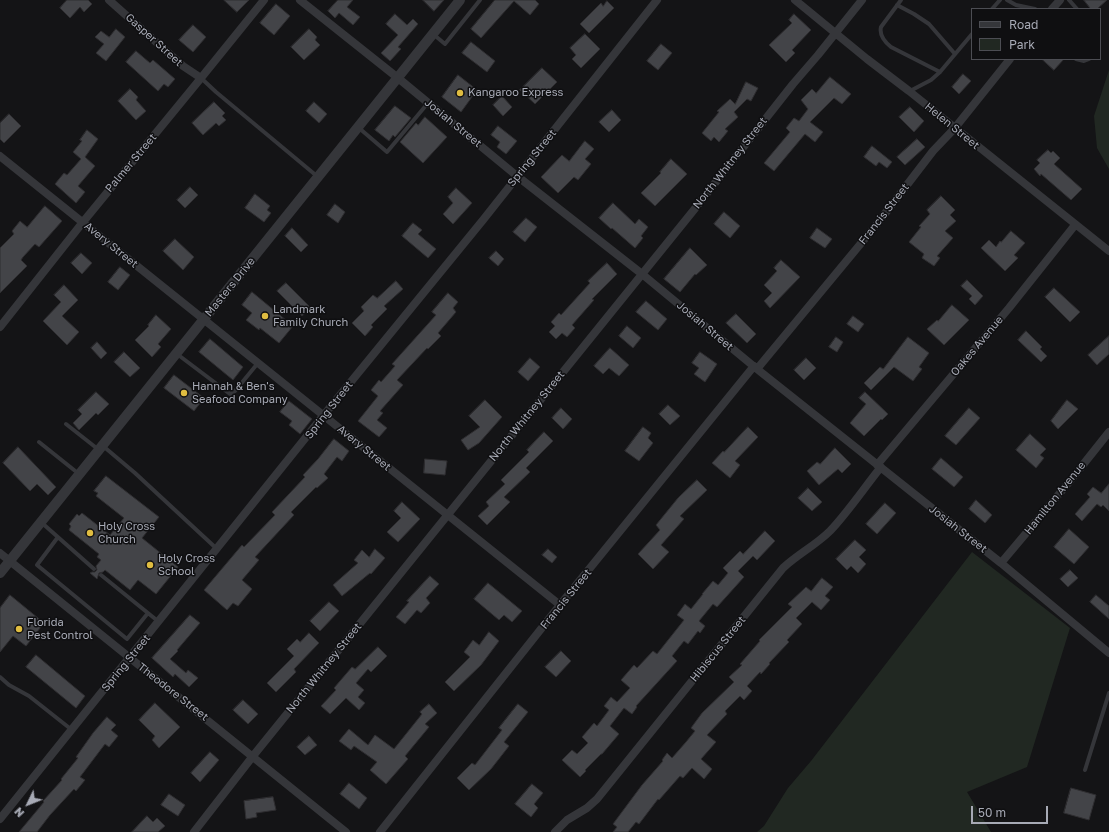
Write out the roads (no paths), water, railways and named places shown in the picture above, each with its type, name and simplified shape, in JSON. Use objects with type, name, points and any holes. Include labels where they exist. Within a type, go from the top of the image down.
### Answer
[{"type":"street","name":"Gasper Street","points":[[109,0],[178,62],[201,78]]},
{"type":"street","name":"Palmer Street","points":[[0,327],[83,222],[264,0]]},
{"type":"street","name":"Josiah Street","points":[[300,0],[428,102],[517,176],[642,274],[755,368],[1001,563],[1109,653]]},
{"type":"street","name":"Masters Drive","points":[[0,573],[460,0]]},
{"type":"street","name":"Spring Street","points":[[0,820],[657,0]]},
{"type":"street","name":"Helen Street","points":[[795,0],[867,60],[909,91],[1109,251]]},
{"type":"street","name":"North Whitney Street","points":[[194,832],[253,756],[862,0]]},
{"type":"street","points":[[1053,8],[1060,0]]},
{"type":"street","name":"Francis Street","points":[[380,832],[560,605],[755,368],[877,224],[933,151],[954,128],[1009,60]]},
{"type":"street","name":"Avery Street","points":[[0,156],[560,605]]},
{"type":"street","name":"Oakes Avenue","points":[[879,466],[1075,225]]},
{"type":"street","name":"Hamilton Avenue","points":[[1001,563],[1109,432]]},
{"type":"street","name":"Hibiscus Street","points":[[555,832],[567,820],[587,808],[597,799],[783,568],[796,556],[816,543],[830,531],[879,466]]},
{"type":"street","name":"Theodore Street","points":[[0,553],[346,832]]},
{"type":"lane","points":[[433,34],[445,44],[480,0]]},
{"type":"lane","points":[[901,0],[881,27],[880,31],[885,41],[891,47],[940,72]]},
{"type":"lane","points":[[993,8],[1000,0]]},
{"type":"lane","points":[[1007,0],[1016,5],[1030,8]]},
{"type":"lane","points":[[1069,0],[1076,8]]},
{"type":"lane","points":[[897,5],[930,24],[955,54]]},
{"type":"lane","points":[[909,91],[931,80],[940,72],[971,35]]},
{"type":"lane","points":[[201,78],[318,177]]},
{"type":"lane","points":[[358,127],[387,152],[428,102]]},
{"type":"lane","points":[[177,354],[230,394],[235,391],[258,363]]},
{"type":"lane","points":[[66,424],[135,473],[218,549]]},
{"type":"lane","points":[[39,442],[80,474]]},
{"type":"lane","points":[[41,522],[94,569]]},
{"type":"lane","points":[[58,537],[37,565],[128,639],[148,613]]},
{"type":"lane","points":[[101,575],[159,622]]},
{"type":"lane","points":[[0,677],[9,685],[29,696],[72,730]]},
{"type":"lane","points":[[1084,770],[1109,693]]},
{"type":"place","name":"Kangaroo Express","points":[[460,93]]},
{"type":"place","name":"Landmark Family Church","points":[[265,316]]},
{"type":"place","name":"Hannah & Ben's Seafood Company","points":[[184,393]]},
{"type":"place","name":"Holy Cross Church","points":[[90,533]]},
{"type":"place","name":"Holy Cross School","points":[[150,565]]},
{"type":"place","name":"Florida Pest Control","points":[[19,629]]}]
